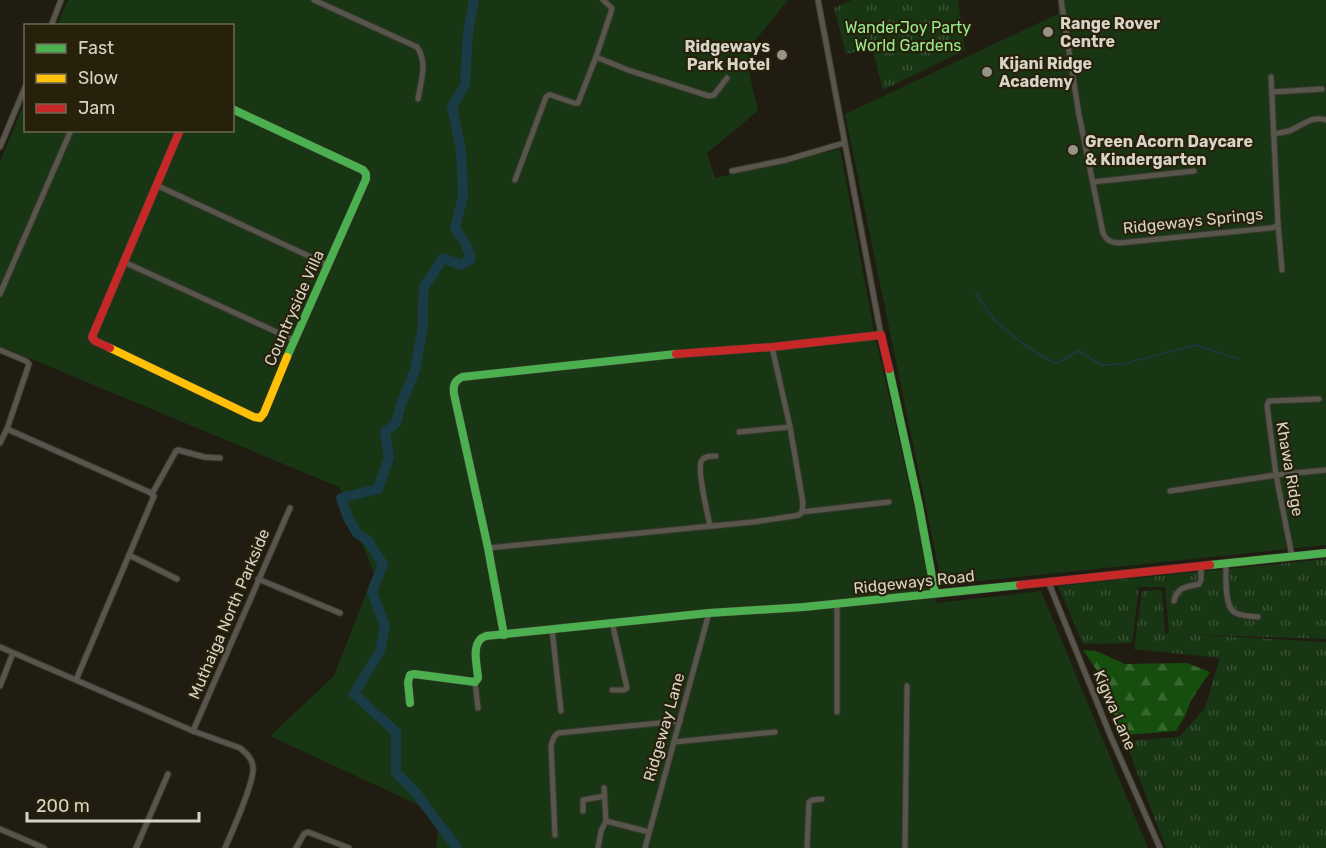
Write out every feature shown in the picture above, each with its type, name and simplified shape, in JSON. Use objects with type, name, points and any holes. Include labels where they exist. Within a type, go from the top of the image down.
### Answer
[{"type":"street","points":[[52,24],[61,0]]},
{"type":"street","points":[[314,0],[417,47],[424,62],[418,99]]},
{"type":"street","points":[[514,180],[546,97],[551,95],[578,103],[612,8],[603,0]]},
{"type":"street","points":[[818,0],[881,335],[919,506],[935,593]]},
{"type":"street","name":"Ridgeways Springs","points":[[1060,0],[1079,115],[1103,233],[1112,243],[1270,228],[1278,224],[1271,77]]},
{"type":"street","points":[[596,57],[709,96],[714,94],[727,78]]},
{"type":"street","points":[[1272,92],[1322,89]]},
{"type":"street","points":[[0,147],[24,90]]},
{"type":"street","name":"Countryside Villa","points":[[123,262],[92,338],[260,418],[366,179],[366,174],[363,170],[234,110]]},
{"type":"street","points":[[1274,134],[1290,130],[1313,119],[1326,120]]},
{"type":"street","points":[[0,294],[70,132]]},
{"type":"street","points":[[179,132],[123,262],[294,340]]},
{"type":"street","points":[[732,171],[786,160],[844,142]]},
{"type":"street","points":[[1093,182],[1194,171]]},
{"type":"street","points":[[156,185],[328,265]]},
{"type":"street","points":[[1278,224],[1282,270]]},
{"type":"street","points":[[504,635],[488,548],[454,394],[455,384],[459,378],[881,335]]},
{"type":"street","points":[[772,347],[790,427],[803,503],[802,512]]},
{"type":"street","points":[[0,350],[27,362],[29,367],[0,443]]},
{"type":"street","name":"Khawa Ridge","points":[[1292,556],[1276,476],[1267,405],[1269,401],[1319,399]]},
{"type":"street","points":[[739,432],[790,427]]},
{"type":"street","points":[[7,429],[153,495]]},
{"type":"street","points":[[76,680],[153,495],[176,451],[220,458]]},
{"type":"street","points":[[710,526],[700,464],[706,457],[716,456]]},
{"type":"street","points":[[1170,491],[1326,470]]},
{"type":"street","points":[[488,548],[753,522],[799,515],[802,512],[889,502]]},
{"type":"street","name":"Muthaiga North Parkside","points":[[193,731],[290,508]]},
{"type":"street","name":"Ridgeways Road","points":[[475,682],[478,678],[476,644],[480,638],[486,636],[1326,553]]},
{"type":"street","points":[[129,555],[177,579]]},
{"type":"street","points":[[1226,564],[1227,597],[1231,608],[1234,612],[1258,617]]},
{"type":"street","points":[[1174,601],[1178,590],[1182,587],[1199,584],[1201,566]]},
{"type":"street","points":[[258,579],[340,613]]},
{"type":"street","name":"Kigwa Lane","points":[[1048,581],[1111,737],[1160,848]]},
{"type":"street","points":[[837,603],[837,712]]},
{"type":"street","name":"Ridgeway Lane","points":[[645,848],[709,613]]},
{"type":"street","points":[[612,622],[627,688],[626,690],[612,690]]},
{"type":"street","points":[[552,629],[561,711]]},
{"type":"street","points":[[0,647],[193,731],[240,748],[246,753],[252,762],[253,775],[225,848]]},
{"type":"street","points":[[0,686],[13,653]]},
{"type":"street","points":[[410,703],[408,682],[410,675],[414,674],[475,682],[478,708]]},
{"type":"street","points":[[905,848],[907,686]]},
{"type":"street","points":[[555,835],[552,745],[558,733],[680,721]]},
{"type":"street","points":[[674,742],[775,732]]},
{"type":"street","points":[[136,848],[168,774]]},
{"type":"street","points":[[598,848],[601,831],[606,821],[604,788]]},
{"type":"street","points":[[583,811],[583,800],[605,796]]},
{"type":"street","points":[[807,848],[809,802],[822,799]]},
{"type":"street","points":[[606,821],[649,832]]},
{"type":"street","points":[[0,829],[44,848]]},
{"type":"street","points":[[296,848],[304,834],[308,832],[349,848]]},
{"type":"green space","points":[[68,0],[788,0],[750,47],[748,67],[758,111],[707,153],[715,178],[840,149],[874,331],[936,603],[1041,591],[1148,848],[436,848],[440,815],[270,736],[334,676],[374,573],[339,487],[0,346],[0,162],[24,103],[24,132],[234,132],[234,24],[57,24]]},
{"type":"green space","name":"WanderJoy Party World Gardens","points":[[852,0],[958,0],[965,50],[883,90],[872,48],[846,54],[834,8]]},
{"type":"green space","points":[[1058,0],[1326,0],[1326,545],[942,585],[845,114],[1058,14]]},
{"type":"green space","points":[[1326,559],[1326,639],[1181,634],[1326,642],[1326,848],[1166,848],[1125,741],[1179,737],[1205,708],[1220,658],[1134,649],[1142,591],[1162,590],[1165,634],[1169,634],[1165,587],[1139,587],[1132,643],[1083,644],[1058,586]]},
{"type":"green space","points":[[1083,650],[1096,651],[1125,664],[1187,663],[1210,672],[1191,700],[1176,731],[1127,735],[1118,731],[1113,708],[1100,675]]},
{"type":"waterway","points":[[457,848],[417,794],[396,772],[396,732],[354,694],[380,651],[385,626],[372,592],[383,564],[368,541],[357,533],[349,520],[341,498],[378,489],[389,457],[385,432],[396,423],[415,370],[423,327],[424,287],[443,258],[461,265],[471,259],[466,245],[455,228],[463,196],[461,150],[452,107],[465,85],[468,32],[474,0]]},
{"type":"waterway","points":[[975,292],[995,321],[1026,346],[1056,364],[1078,351],[1102,365],[1123,364],[1196,345],[1239,359]]},
{"type":"traffic: fast","points":[[234,110],[363,170],[366,174],[366,179],[287,357]]},
{"type":"traffic: fast","points":[[504,635],[488,548],[454,394],[456,382],[462,377],[676,354]]},
{"type":"traffic: fast","points":[[889,369],[919,506],[935,593]]},
{"type":"traffic: fast","points":[[1210,565],[1326,553]]},
{"type":"traffic: fast","points":[[410,703],[408,682],[410,675],[475,682],[478,678],[476,648],[481,639],[486,636],[1020,585]]},
{"type":"traffic: slow","points":[[110,348],[260,418],[287,357]]},
{"type":"traffic: jam","points":[[110,348],[95,341],[92,337],[179,132]]},
{"type":"traffic: jam","points":[[676,354],[772,347],[881,335],[889,369]]},
{"type":"traffic: jam","points":[[1020,585],[1210,565]]},
{"type":"place","name":"Range Rover Centre","points":[[1048,32]]},
{"type":"place","name":"Ridgeways Park Hotel","points":[[782,55]]},
{"type":"place","name":"Kijani Ridge Academy","points":[[987,72]]},
{"type":"place","name":"Green Acorn Daycare & Kindergarten","points":[[1073,150]]}]
